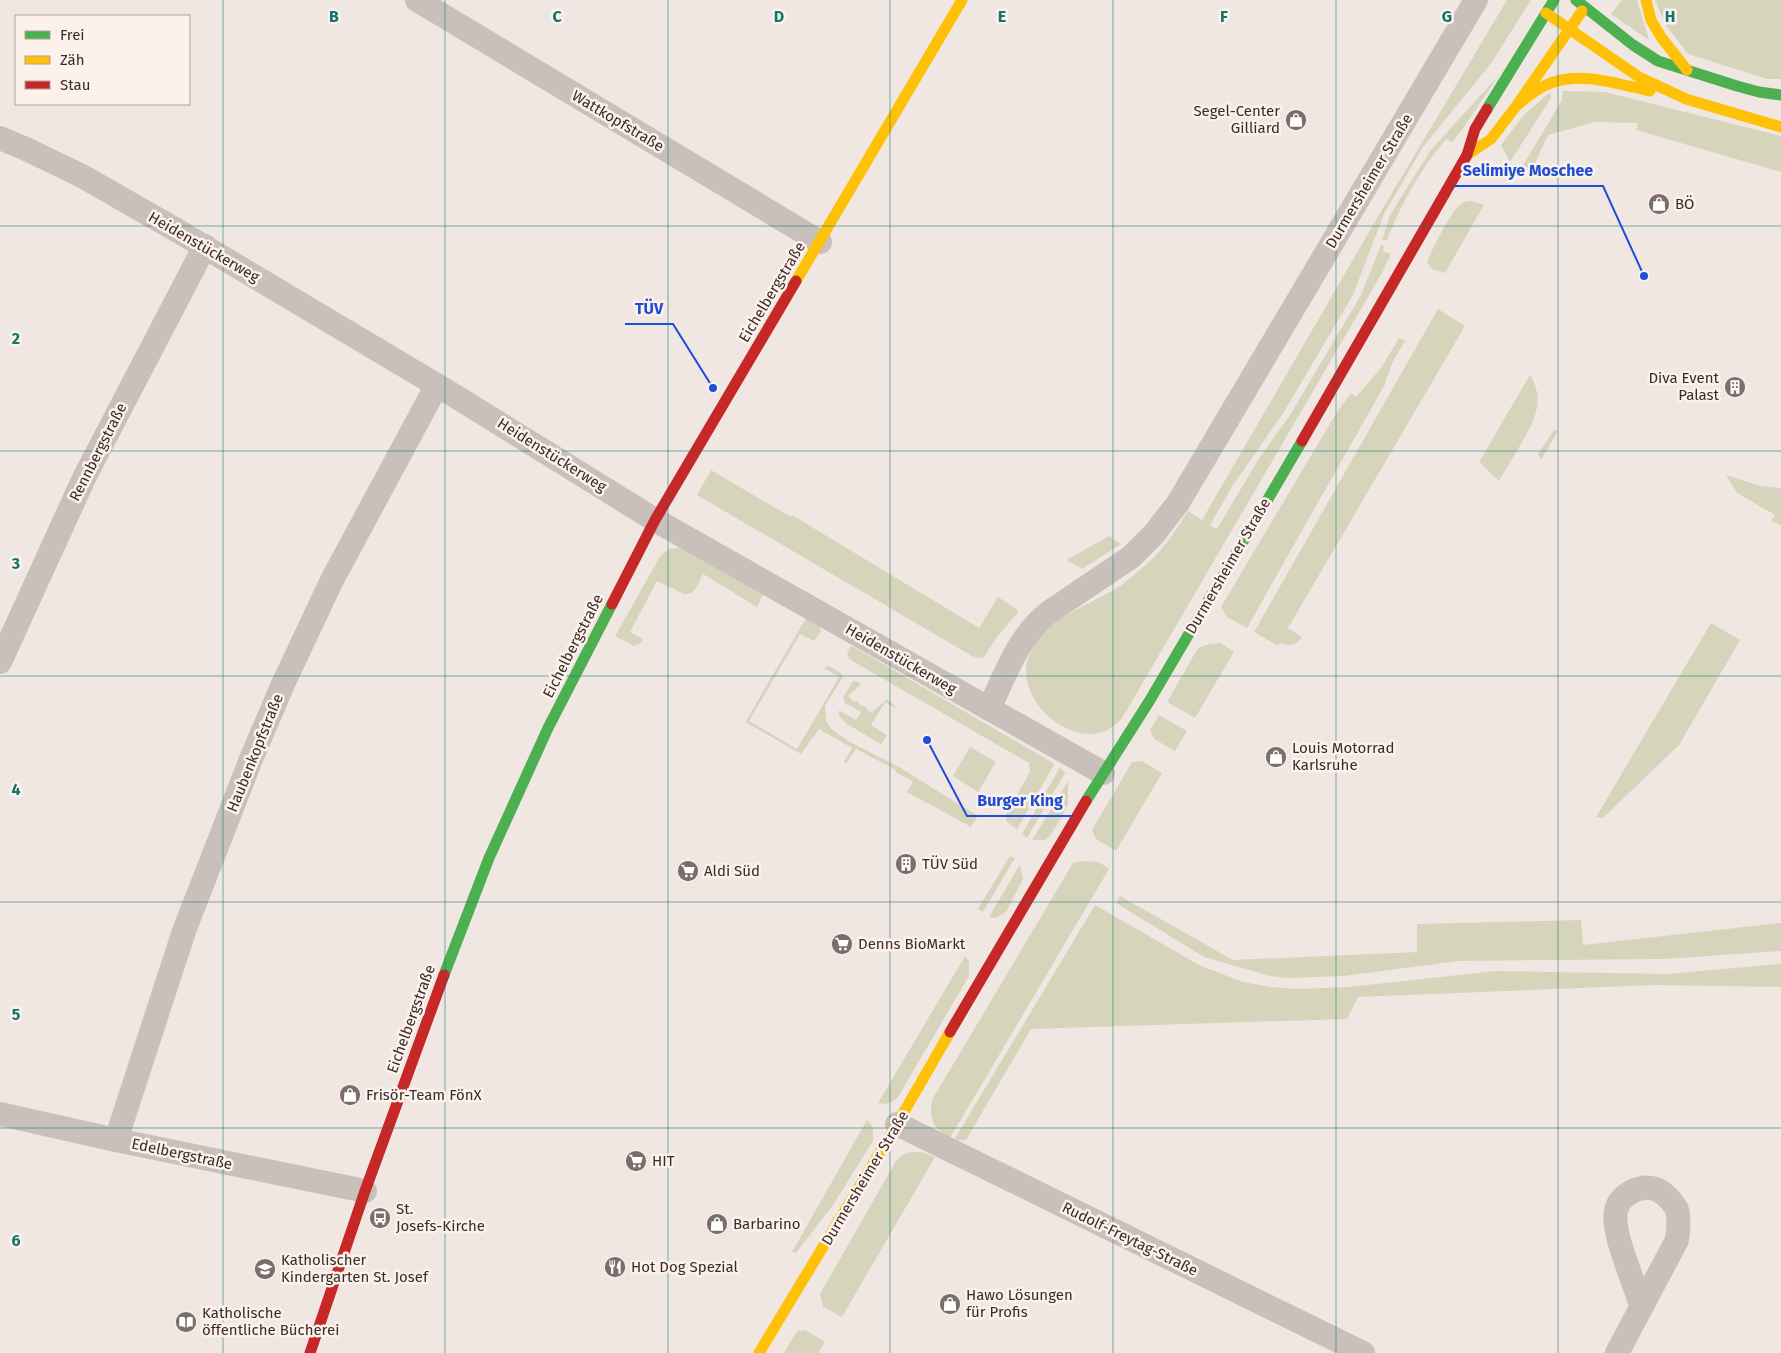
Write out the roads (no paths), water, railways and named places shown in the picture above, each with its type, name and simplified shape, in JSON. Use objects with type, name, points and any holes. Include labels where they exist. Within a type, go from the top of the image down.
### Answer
[{"type":"main road","name":"Eichelbergstraße","points":[[310,1353],[425,1022],[489,858],[564,696],[655,520],[962,0]]},
{"type":"main road","name":"Durmersheimer Straße","points":[[759,1353],[969,1002],[1047,865],[1150,700],[1400,273],[1467,155],[1475,130],[1554,0]]},
{"type":"main road","points":[[1646,0],[1651,20],[1661,37],[1687,70]]},
{"type":"main road","name":"Durmersheimer Straße","points":[[1467,155],[1491,139],[1569,30],[1584,2]]},
{"type":"main road","points":[[1584,2],[1634,45],[1658,60],[1752,90],[1781,95]]},
{"type":"main road","points":[[1546,13],[1639,77],[1686,99]]},
{"type":"main road","points":[[1517,105],[1548,84],[1579,78],[1601,80],[1686,99],[1781,127]]},
{"type":"street","name":"Wattkopfstraße","points":[[417,0],[820,242]]},
{"type":"street","name":"Durmersheimer Straße","points":[[989,709],[1024,637],[1035,623],[1131,557],[1154,534],[1178,503],[1476,0]]},
{"type":"street","name":"Heidenstückerweg","points":[[0,138],[82,176],[204,246],[437,385],[655,520],[1103,773]]},
{"type":"street","name":"Rennbergstraße","points":[[0,662],[81,484],[204,246]]},
{"type":"street","name":"Haubenkopfstraße","points":[[116,1140],[184,931],[251,759],[283,684],[343,558],[437,385]]},
{"type":"street","name":"Edelbergstraße","points":[[0,1114],[365,1191]]},
{"type":"street","name":"Rudolf-Freytag-Straße","points":[[897,1124],[1363,1353]]},
{"type":"street","points":[[1617,1353],[1641,1306]]},
{"type":"place","name":"Segel-Center Gilliard","points":[[1296,120]]},
{"type":"place","name":"BÖ","points":[[1659,204]]},
{"type":"place","name":"Selimiye Moschee","points":[[1644,276]]},
{"type":"place","name":"Diva Event Palast","points":[[1735,387]]},
{"type":"place","name":"TÜV","points":[[713,388]]},
{"type":"place","name":"Burger King","points":[[927,740]]},
{"type":"place","name":"Louis Motorrad Karlsruhe","points":[[1276,757]]},
{"type":"place","name":"TÜV Süd","points":[[906,864]]},
{"type":"place","name":"Aldi Süd","points":[[688,871]]},
{"type":"place","name":"Denns BioMarkt","points":[[842,944]]},
{"type":"place","name":"Frisör-Team FönX","points":[[350,1095]]},
{"type":"place","name":"HIT","points":[[636,1161]]},
{"type":"place","name":"St. Josefs-Kirche","points":[[380,1218]]},
{"type":"place","name":"Barbarino","points":[[717,1224]]},
{"type":"place","name":"Hot Dog Spezial","points":[[615,1267]]},
{"type":"place","name":"Katholischer Kindergarten St. Josef","points":[[265,1269]]},
{"type":"place","name":"Hawo Lösungen für Profis","points":[[950,1304]]},
{"type":"place","name":"Katholische öffentliche Bücherei","points":[[186,1322]]}]
